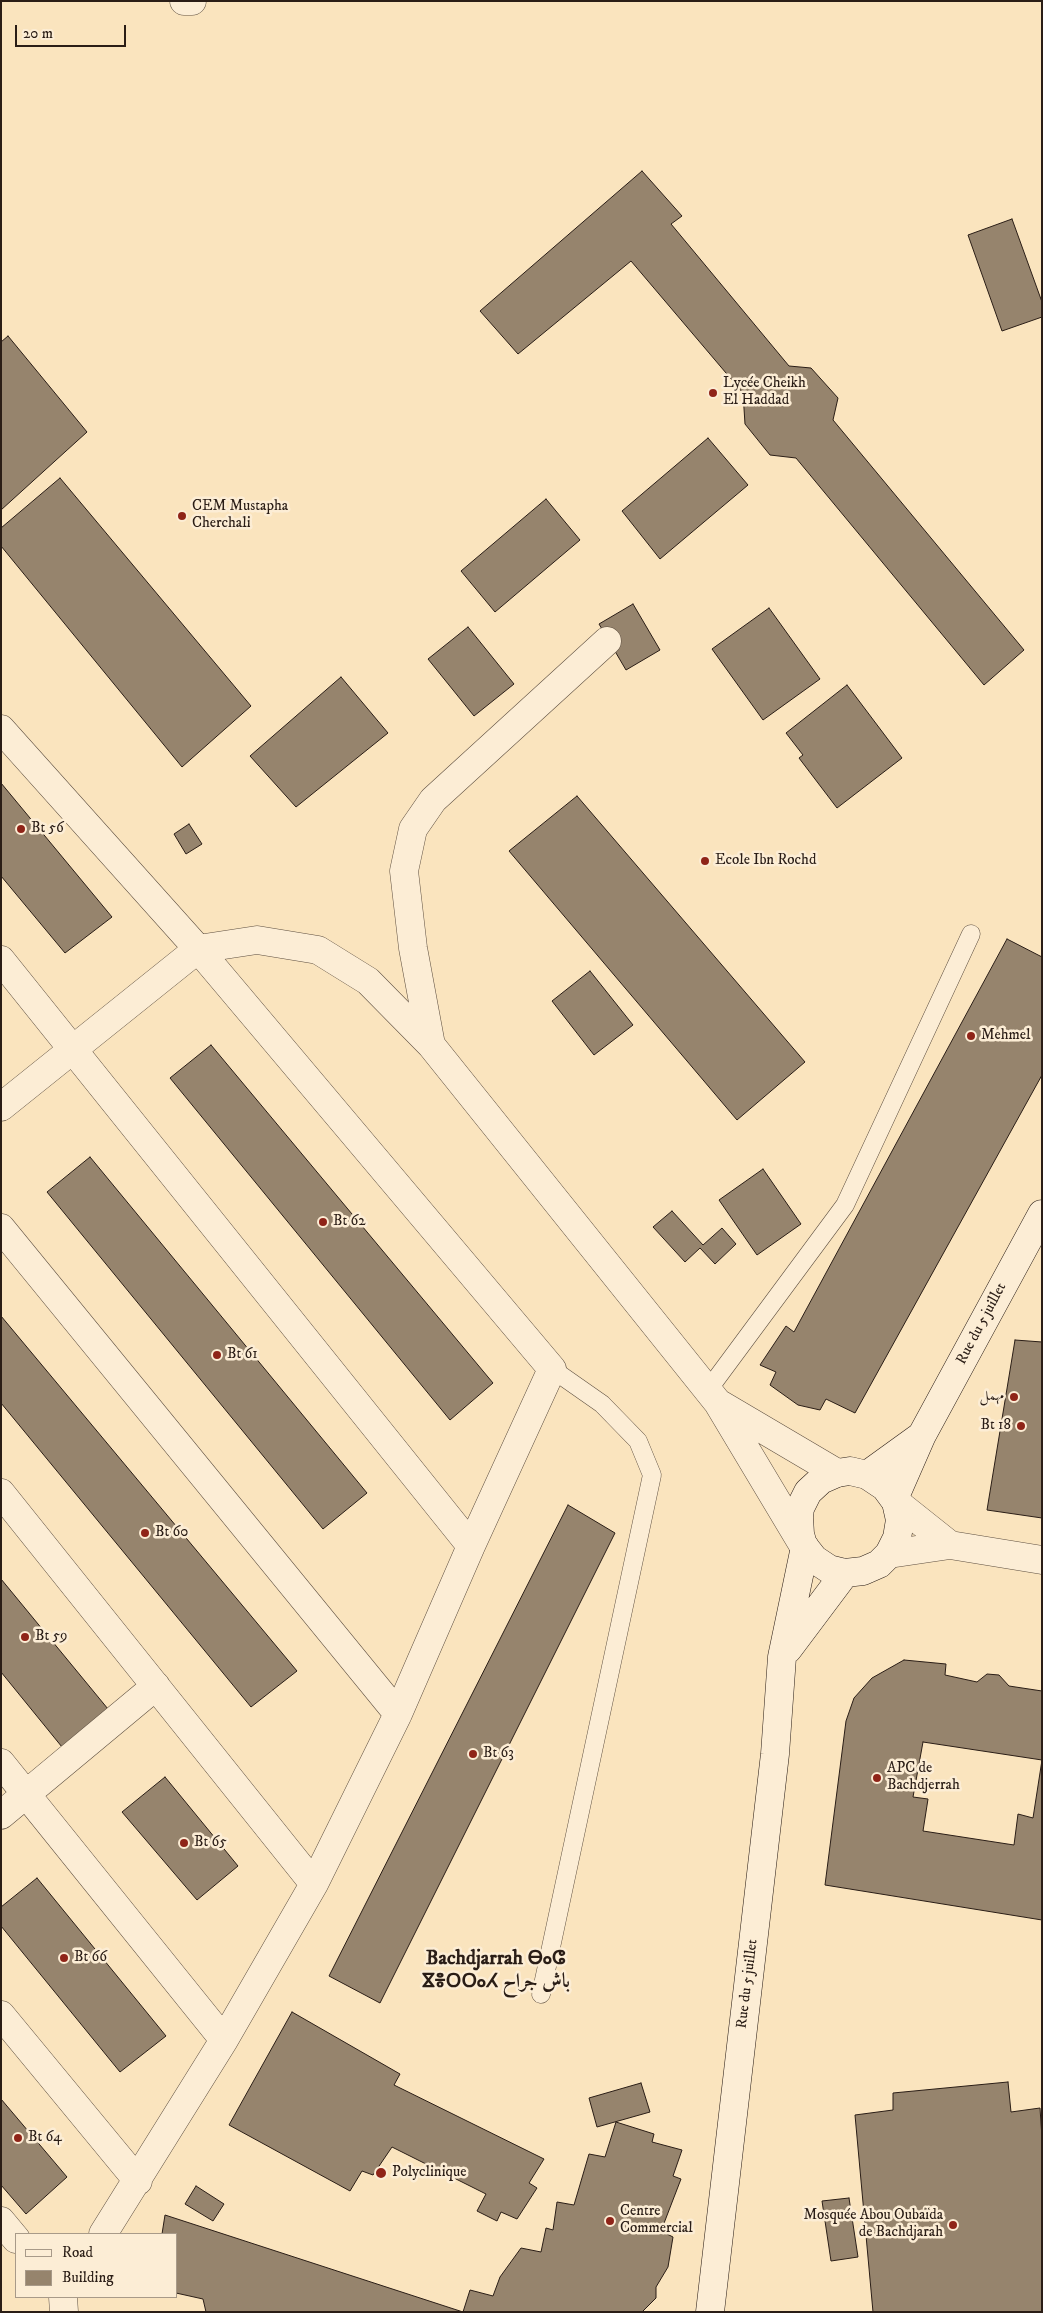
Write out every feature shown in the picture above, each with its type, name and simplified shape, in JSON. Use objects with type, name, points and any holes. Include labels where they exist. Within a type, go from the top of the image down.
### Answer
[{"type":"street","points":[[184,1],[192,1]]},
{"type":"street","points":[[432,1045],[413,948],[404,871],[414,829],[434,800],[607,641]]},
{"type":"street","points":[[1,729],[198,949],[552,1369],[471,1546],[398,1714],[314,1884],[224,2040],[138,2181],[104,2233]]},
{"type":"street","points":[[1,1107],[72,1048],[198,949],[256,940],[318,950],[368,981],[432,1045],[713,1396],[804,1546],[814,1559],[829,1569],[845,1573],[863,1571],[879,1564],[889,1554],[897,1538],[900,1520],[894,1500]]},
{"type":"street","points":[[1,960],[471,1546]]},
{"type":"street","name":"Rue du 5 juillet","points":[[894,1500],[922,1435],[1042,1214]]},
{"type":"street","points":[[1,1228],[398,1714]]},
{"type":"street","points":[[713,1396],[837,1473]]},
{"type":"street","points":[[867,1475],[922,1435]]},
{"type":"street","points":[[804,1546],[800,1534],[800,1508],[808,1492],[821,1480],[837,1473],[850,1472],[867,1475],[885,1487],[894,1500],[950,1545]]},
{"type":"street","points":[[1,1493],[314,1884]]},
{"type":"street","points":[[889,1554],[950,1545],[1042,1560]]},
{"type":"street","name":"Rue du 5 juillet","points":[[710,2312],[775,1754],[782,1657],[804,1546]]},
{"type":"street","points":[[782,1657],[845,1573]]},
{"type":"street","points":[[1,1815],[156,1686]]},
{"type":"street","points":[[1,1763],[224,2040]]},
{"type":"street","points":[[1,2015],[138,2181]]},
{"type":"street","points":[[1,2221],[15,2238]]},
{"type":"street","points":[[63,2298],[64,2312]]},
{"type":"lane","points":[[713,1396],[845,1205],[971,934]]},
{"type":"lane","points":[[542,1994],[652,1476],[638,1441],[602,1404],[552,1369]]},
{"type":"building","points":[[642,171],[682,216],[671,224],[789,366],[811,368],[838,398],[833,420],[1024,650],[984,685],[796,458],[770,455],[745,424],[743,393],[631,261],[518,354],[480,311]]},
{"type":"building","points":[[1012,219],[1042,302],[1042,317],[1002,331],[968,235]]},
{"type":"building","points":[[8,336],[87,432],[1,510],[1,342]]},
{"type":"building","points":[[708,438],[748,485],[660,559],[622,511]]},
{"type":"building","points":[[60,478],[251,706],[182,767],[1,546],[1,528]]},
{"type":"building","points":[[546,499],[580,540],[495,612],[461,571]]},
{"type":"building","points":[[633,604],[660,650],[626,670],[599,624]]},
{"type":"building","points":[[769,608],[820,679],[763,720],[712,649]]},
{"type":"building","points":[[468,627],[514,684],[474,716],[428,659]]},
{"type":"building","points":[[341,677],[388,733],[296,807],[250,756]]},
{"type":"building","points":[[847,685],[902,758],[837,808],[799,758],[803,755],[786,733]]},
{"type":"building","name":"Bt 56","points":[[1,783],[112,917],[65,953],[1,876]]},
{"type":"building","points":[[577,796],[805,1062],[737,1120],[509,851]]},
{"type":"building","points":[[189,824],[202,844],[186,854],[174,834]]},
{"type":"building","points":[[1007,939],[1042,957],[1042,1075],[855,1413],[826,1399],[820,1410],[798,1405],[770,1385],[776,1372],[760,1365],[786,1326],[794,1332]]},
{"type":"building","points":[[590,971],[633,1025],[594,1055],[552,1001]]},
{"type":"building","name":"Bt 62","points":[[211,1045],[493,1383],[450,1420],[170,1078]]},
{"type":"building","name":"Bt 61","points":[[90,1157],[367,1493],[323,1529],[47,1192]]},
{"type":"building","points":[[763,1169],[801,1224],[757,1255],[719,1200]]},
{"type":"building","points":[[672,1211],[703,1245],[722,1228],[736,1244],[715,1264],[700,1248],[685,1262],[653,1227]]},
{"type":"building","name":"Bt 60","points":[[1,1316],[297,1671],[251,1707],[1,1403]]},
{"type":"building","name":"Bt 18","points":[[1015,1340],[1042,1342],[1042,1518],[987,1510]]},
{"type":"building","name":"Bt 63","points":[[568,1505],[615,1533],[380,2003],[329,1976]]},
{"type":"building","name":"Bt 59","points":[[1,1579],[108,1709],[62,1747],[1,1672]]},
{"type":"building","name":"APC de Bachdjerrah","points":[[904,1660],[946,1664],[945,1675],[977,1682],[987,1674],[999,1675],[1009,1686],[1042,1691],[1042,1760],[1042,1920],[825,1885],[846,1721],[854,1698],[872,1678]],"holes":[[[923,1742],[1042,1760],[1033,1818],[1018,1814],[1014,1845],[923,1831],[928,1799],[913,1797]]]},
{"type":"building","name":"Bt 65","points":[[165,1777],[238,1866],[197,1900],[122,1812]]},
{"type":"building","name":"Bt 66","points":[[37,1878],[166,2036],[120,2072],[1,1926],[1,1907]]},
{"type":"building","points":[[292,2012],[400,2074],[394,2085],[544,2159],[529,2183],[537,2188],[517,2219],[501,2212],[497,2221],[477,2211],[486,2194],[392,2147],[373,2175],[362,2171],[350,2191],[229,2125]]},
{"type":"building","name":"Mosquée Abou Oubaïda de Bachdjarah","points":[[1008,2082],[1011,2112],[1040,2108],[1042,2138],[1042,2312],[873,2312],[855,2115],[893,2110],[893,2093]]},
{"type":"building","points":[[641,2083],[650,2112],[597,2127],[589,2098]]},
{"type":"building","name":"Bt 64","points":[[1,2099],[67,2177],[26,2214],[1,2185]]},
{"type":"building","name":"Centre Commercial","points":[[616,2122],[654,2134],[652,2142],[682,2150],[673,2176],[681,2179],[661,2231],[673,2237],[668,2267],[656,2287],[656,2298],[642,2312],[463,2312],[470,2290],[493,2296],[500,2277],[521,2248],[541,2252],[546,2228],[553,2230],[557,2202],[574,2205],[589,2154],[605,2157]]},
{"type":"building","points":[[196,2186],[224,2204],[213,2221],[185,2204]]},
{"type":"building","points":[[849,2198],[858,2257],[831,2261],[822,2201]]},
{"type":"building","points":[[165,2215],[463,2312],[206,2312],[203,2299],[178,2293],[178,2233],[162,2233]]},
{"type":"place","name":"Lycée Cheikh El Haddad","points":[[713,393]]},
{"type":"place","name":"CEM Mustapha Cherchali","points":[[182,516]]},
{"type":"place","name":"Bt 56","points":[[21,829]]},
{"type":"place","name":"Ecole Ibn Rochd","points":[[705,861]]},
{"type":"place","name":"Mehmel","points":[[971,1036]]},
{"type":"place","name":"Bt 62","points":[[323,1222]]},
{"type":"place","name":"Bt 61","points":[[217,1355]]},
{"type":"place","name":"مهمل","points":[[1014,1397]]},
{"type":"place","name":"Bt 18","points":[[1021,1426]]},
{"type":"place","name":"Bt 60","points":[[145,1533]]},
{"type":"place","name":"Bt 59","points":[[25,1637]]},
{"type":"place","name":"Bt 63","points":[[473,1754]]},
{"type":"place","name":"APC de Bachdjerrah","points":[[877,1778]]},
{"type":"place","name":"Bt 65","points":[[184,1843]]},
{"type":"place","name":"Bt 66","points":[[64,1958]]},
{"type":"place","name":"Bt 64","points":[[18,2138]]},
{"type":"place","name":"Polyclinique","points":[[381,2173]]},
{"type":"place","name":"Centre Commercial","points":[[610,2221]]},
{"type":"place","name":"Mosquée Abou Oubaïda de Bachdjarah","points":[[953,2225]]},
{"type":"district","name":"Bachdjarrah ⴱⴰⵛ ⴵⴻⵔⵔⴰⵃ باش جراح","points":[[496,1972]]}]
